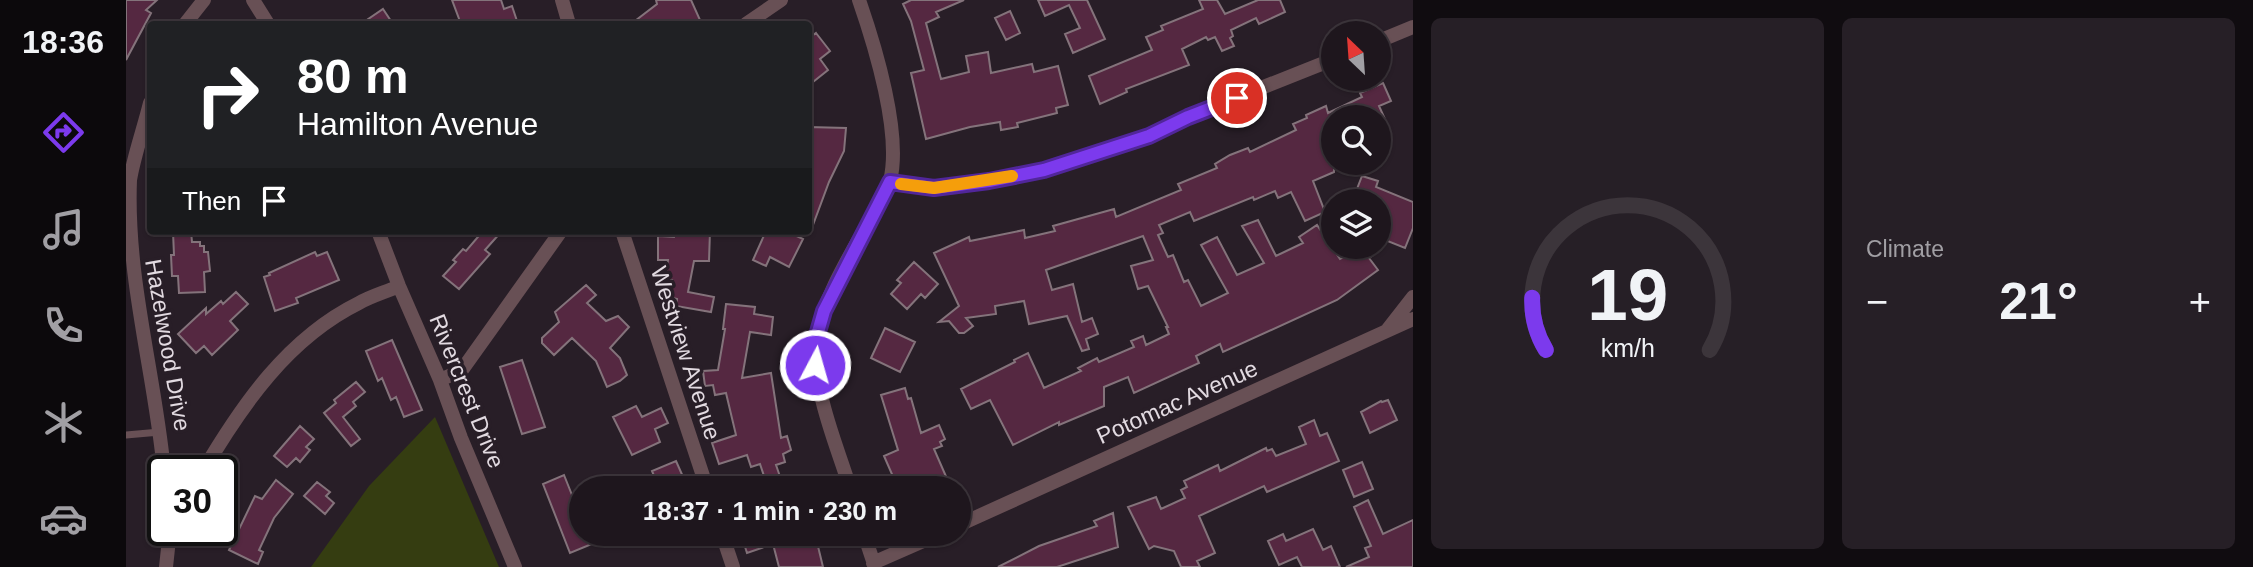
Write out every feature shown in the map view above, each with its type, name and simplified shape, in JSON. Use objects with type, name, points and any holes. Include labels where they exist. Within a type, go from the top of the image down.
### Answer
[{"type":"street","points":[[187,21],[204,0]]},
{"type":"street","points":[[253,0],[266,21]]},
{"type":"street","points":[[562,0],[568,21]]},
{"type":"street","points":[[750,21],[780,0]]},
{"type":"street","points":[[846,476],[821,397],[815,365],[818,332],[836,284],[890,182],[894,139],[859,0]]},
{"type":"street","points":[[1391,36],[1413,27]]},
{"type":"street","points":[[890,182],[934,188],[1044,170],[1149,136],[1188,117],[1321,64]]},
{"type":"street","name":"Hazelwood Drive","points":[[147,115],[130,180],[128,245],[133,296],[161,432],[163,455]]},
{"type":"street","name":"Rivercrest Drive","points":[[379,235],[515,567]]},
{"type":"street","points":[[440,380],[462,370],[558,235]]},
{"type":"street","name":"Westview Avenue","points":[[623,235],[703,476]]},
{"type":"street","points":[[213,455],[263,381],[306,337],[358,303],[399,286]]},
{"type":"street","points":[[1385,332],[1413,297]]},
{"type":"street","name":"Potomac Avenue","points":[[971,520],[1413,319]]},
{"type":"street","points":[[166,567],[168,546]]},
{"type":"street","points":[[726,546],[733,567]]},
{"type":"street","points":[[868,546],[874,565],[914,546]]},
{"type":"lane","points":[[126,435],[161,432]]},
{"type":"green space","points":[[435,417],[499,567],[311,567],[369,486]]},
{"type":"building","points":[[126,0],[157,0],[146,10],[151,13],[126,60]]},
{"type":"building","points":[[452,0],[501,0],[504,9],[512,6],[517,21],[460,21]]},
{"type":"building","points":[[656,0],[691,0],[700,20],[635,21],[657,4]]},
{"type":"building","points":[[911,0],[964,0],[936,12],[939,17],[926,23],[941,79],[969,72],[966,56],[988,52],[991,73],[1032,64],[1034,72],[1058,66],[1068,105],[1056,108],[1057,113],[1017,123],[1018,127],[1001,130],[1000,122],[926,139],[911,73],[924,70],[911,21],[903,4]]},
{"type":"building","points":[[1038,0],[1087,0],[1105,39],[1073,53],[1065,34],[1080,28],[1069,5],[1045,16]]},
{"type":"building","points":[[1199,0],[1217,0],[1225,14],[1258,0],[1280,0],[1285,12],[1259,24],[1256,18],[1231,30],[1233,36],[1230,38],[1234,46],[1222,51],[1215,37],[1208,40],[1206,37],[1182,49],[1189,65],[1126,89],[1127,92],[1100,104],[1089,76],[1152,50],[1146,37],[1163,30],[1161,26],[1203,9]]},
{"type":"building","points":[[383,9],[391,21],[365,21]]},
{"type":"building","points":[[1010,11],[1020,33],[1006,40],[995,18]]},
{"type":"building","points":[[816,33],[830,51],[820,59],[828,70],[812,83],[812,36]]},
{"type":"building","points":[[1387,91],[1391,101],[1381,105],[1345,105],[1362,97],[1360,93]]},
{"type":"building","points":[[1321,108],[1321,175],[1327,175],[1313,181],[1321,202],[1321,214],[1305,221],[1291,192],[1278,198],[1275,191],[1194,221],[1190,212],[1159,225],[1163,233],[1158,235],[1168,257],[1173,255],[1184,282],[1188,280],[1201,306],[1228,293],[1201,245],[1217,237],[1237,275],[1264,263],[1242,226],[1258,220],[1276,256],[1303,243],[1299,237],[1317,225],[1321,231],[1321,259],[1370,259],[1378,270],[1337,300],[1223,352],[1220,344],[1196,356],[1199,363],[1134,393],[1128,377],[1104,387],[1104,406],[1059,425],[1059,422],[1013,445],[990,400],[971,409],[961,389],[1028,353],[1044,388],[1081,371],[1078,368],[1097,358],[1099,362],[1134,347],[1131,341],[1143,336],[1146,345],[1169,334],[1148,286],[1138,289],[1131,266],[1153,260],[1143,236],[1046,270],[1052,290],[1073,284],[1082,322],[1092,318],[1098,334],[1086,339],[1089,349],[1082,351],[1067,316],[1029,324],[1024,301],[995,306],[996,314],[966,318],[973,326],[964,333],[959,333],[949,321],[939,322],[959,306],[934,253],[969,237],[970,241],[1024,230],[1025,238],[1055,231],[1053,226],[1114,209],[1116,217],[1181,190],[1178,184],[1217,168],[1215,164],[1230,155],[1248,148],[1250,152],[1296,130],[1293,124],[1307,118],[1306,115]]},
{"type":"building","points":[[812,127],[846,128],[844,151],[812,228]]},
{"type":"building","points":[[1362,176],[1378,181],[1376,187],[1381,189],[1357,189]]},
{"type":"building","points":[[1391,193],[1413,202],[1413,228],[1405,248],[1391,242]]},
{"type":"building","points":[[173,235],[191,235],[192,242],[200,242],[200,246],[204,246],[204,252],[208,252],[210,271],[204,272],[205,292],[179,293],[178,276],[172,276],[171,255],[174,255]]},
{"type":"building","points":[[480,235],[498,235],[485,250],[490,254],[459,289],[443,276],[456,262],[453,260],[463,249],[466,251]]},
{"type":"building","points":[[710,235],[709,261],[694,261],[688,292],[714,297],[711,312],[676,306],[677,299],[669,297],[672,280],[665,279],[668,260],[658,260],[658,236]]},
{"type":"building","points":[[764,235],[794,235],[803,239],[789,267],[770,257],[766,266],[753,260]]},
{"type":"building","points":[[315,252],[317,256],[327,252],[339,280],[296,298],[298,303],[275,311],[264,277]]},
{"type":"building","points":[[914,262],[938,284],[925,298],[921,294],[907,309],[891,294],[901,283],[897,280]]},
{"type":"building","points":[[586,285],[596,295],[587,303],[606,321],[618,316],[629,327],[610,348],[620,358],[627,375],[607,387],[596,361],[572,338],[554,355],[542,343],[542,338],[559,322],[555,312]]},
{"type":"building","points":[[236,292],[248,304],[230,321],[238,330],[212,355],[204,346],[196,353],[178,334],[206,308],[206,314]]},
{"type":"building","points":[[726,304],[755,307],[754,314],[773,317],[771,335],[750,332],[742,378],[771,373],[781,438],[787,436],[791,450],[783,454],[785,462],[776,465],[780,476],[764,476],[760,464],[751,467],[747,455],[719,464],[712,443],[736,435],[726,393],[715,395],[713,385],[705,386],[703,371],[718,370]]},
{"type":"building","points":[[885,328],[915,342],[900,372],[871,358]]},
{"type":"building","points":[[392,340],[422,410],[404,417],[396,397],[391,400],[382,378],[378,381],[366,351]]},
{"type":"building","points":[[522,360],[545,427],[522,434],[500,367]]},
{"type":"building","points":[[356,382],[365,392],[353,402],[356,406],[343,417],[360,439],[351,446],[324,413],[336,403],[334,400]]},
{"type":"building","points":[[905,388],[908,399],[911,398],[921,433],[939,425],[945,439],[940,442],[942,446],[934,449],[946,476],[893,476],[884,456],[898,450],[881,395]]},
{"type":"building","points":[[1388,400],[1397,420],[1370,433],[1361,412]]},
{"type":"building","points":[[636,406],[642,417],[661,408],[668,423],[655,429],[660,442],[632,455],[613,417]]},
{"type":"building","points":[[1314,420],[1320,436],[1327,433],[1339,461],[1267,492],[1264,486],[1199,516],[1215,553],[1197,561],[1200,567],[1181,567],[1174,551],[1154,546],[1149,549],[1128,507],[1156,497],[1161,509],[1185,498],[1181,490],[1187,487],[1184,481],[1218,465],[1220,471],[1266,448],[1267,451],[1272,449],[1276,456],[1306,444],[1299,427]]},
{"type":"building","points":[[300,426],[314,439],[306,447],[310,450],[300,462],[296,458],[287,467],[274,456]]},
{"type":"building","points":[[676,461],[683,476],[654,476],[652,471]]},
{"type":"building","points":[[1362,462],[1373,489],[1354,497],[1343,470]]},
{"type":"building","points":[[564,475],[569,488],[569,546],[587,546],[570,553],[543,484]]},
{"type":"building","points":[[276,480],[293,494],[274,518],[259,550],[263,552],[258,564],[229,550],[231,546],[238,546],[238,531],[255,496],[262,499]]},
{"type":"building","points":[[317,482],[330,492],[326,496],[334,503],[325,514],[304,496]]},
{"type":"building","points":[[1368,500],[1383,534],[1413,520],[1413,567],[1346,567],[1369,557],[1365,548],[1371,546],[1354,507]]},
{"type":"building","points":[[1113,513],[1118,547],[1057,567],[998,567],[1039,546],[1097,526],[1094,521]]},
{"type":"building","points":[[1313,529],[1323,550],[1331,546],[1340,567],[1302,567],[1297,557],[1279,565],[1268,541],[1283,534],[1286,541]]},
{"type":"building","points":[[745,546],[767,546],[747,553]]},
{"type":"building","points":[[774,546],[818,546],[823,567],[779,567]]},
{"type":"slow traffic","points":[[901,184],[934,188],[1012,176]]},
{"type":"route","points":[[815,365],[818,332],[824,311],[890,182],[934,188],[1044,170],[1149,136],[1237,98]]}]
